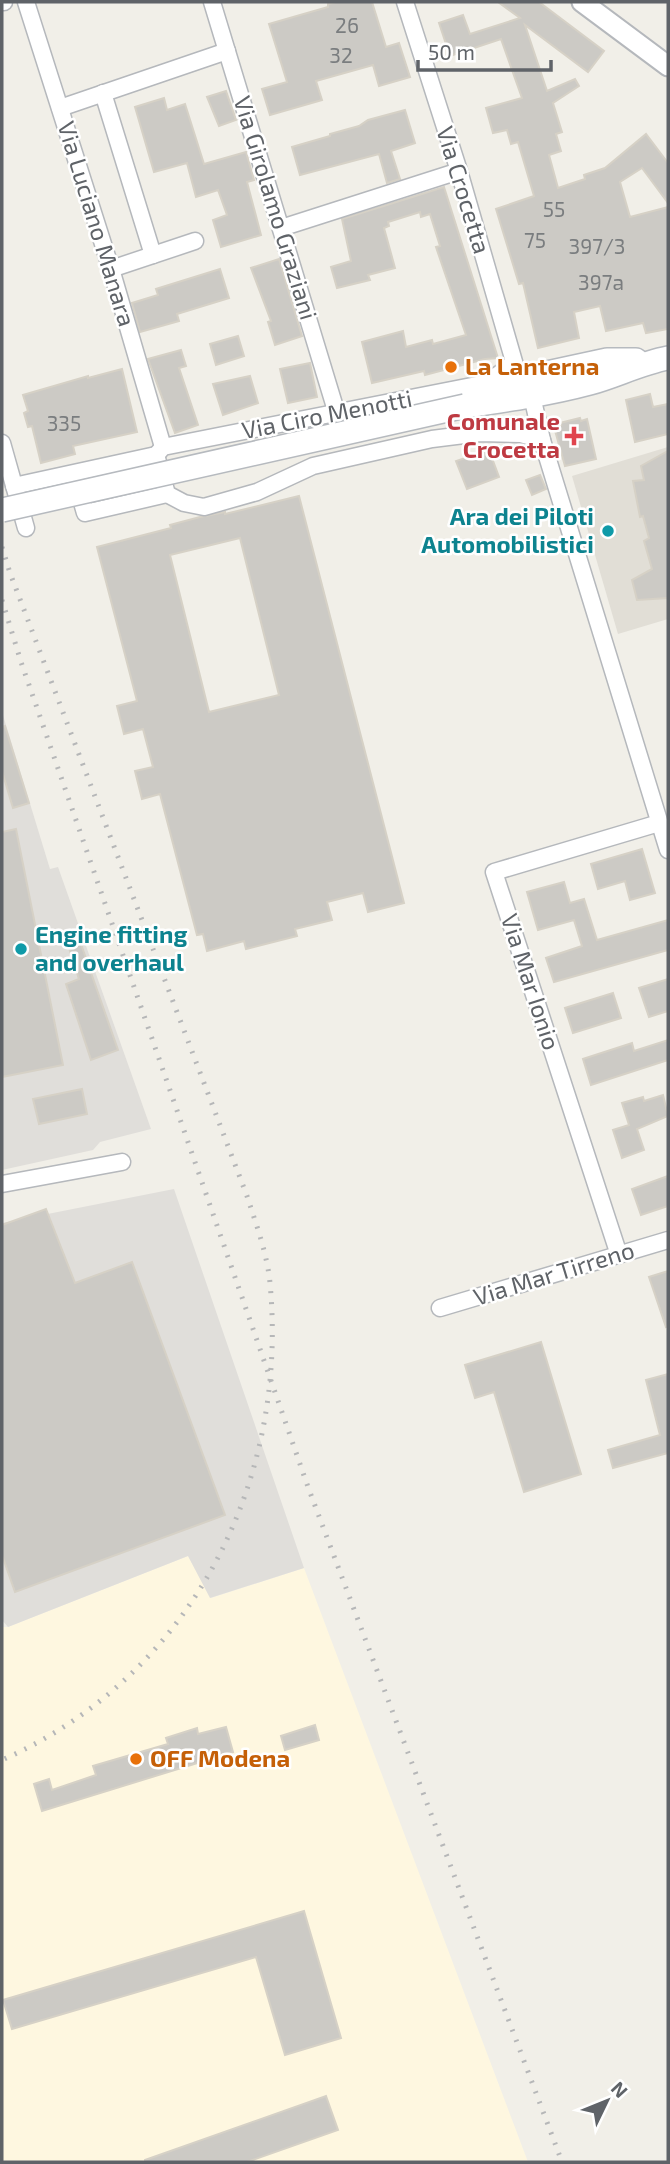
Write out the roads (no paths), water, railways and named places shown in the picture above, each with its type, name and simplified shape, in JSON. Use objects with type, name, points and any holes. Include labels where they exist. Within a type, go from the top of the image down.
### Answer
[{"type":"main road","name":"Via Ciro Menotti","points":[[2,510],[466,405],[522,379],[591,383],[660,360]]},
{"type":"street","name":"Via Luciano Manara","points":[[26,2],[111,269],[160,451]]},
{"type":"street","name":"Via Girolamo Graziani","points":[[212,2],[337,414]]},
{"type":"street","name":"Via Crocetta","points":[[405,2],[668,850]]},
{"type":"street","points":[[582,2],[668,66]]},
{"type":"street","points":[[60,107],[227,51]]},
{"type":"street","points":[[103,93],[153,255]]},
{"type":"street","points":[[281,228],[459,171]]},
{"type":"street","points":[[111,269],[195,241]]},
{"type":"street","name":"Via Ciro Menotti","points":[[14,486],[160,451],[487,383],[522,379]]},
{"type":"street","name":"Via Ciro Menotti","points":[[167,494],[184,503],[204,507],[257,492],[313,466],[432,439],[480,433],[521,434],[542,440]]},
{"type":"street","points":[[2,443],[26,528]]},
{"type":"street","points":[[74,473],[85,513],[167,494],[160,451]]},
{"type":"street","name":"Via Mar Ionio","points":[[619,1255],[494,872],[659,823]]},
{"type":"street","points":[[2,1184],[122,1162]]},
{"type":"street","name":"Via Mar Tirreno","points":[[440,1308],[668,1240]]},
{"type":"railway","points":[[2,547],[247,1196],[269,1272],[272,1358],[263,1431],[243,1500],[214,1566],[174,1626],[126,1679],[68,1724],[2,1760]]},
{"type":"railway","points":[[2,600],[21,662],[308,1487],[562,2162]]},
{"type":"place","name":"La Lanterna","points":[[451,367]]},
{"type":"place","name":"Comunale Crocetta","points":[[574,436]]},
{"type":"place","name":"Ara dei Piloti Automobilistici","points":[[608,531]]},
{"type":"place","name":"Engine fitting and overhaul","points":[[21,949]]},
{"type":"place","name":"OFF Modena","points":[[136,1759]]}]
